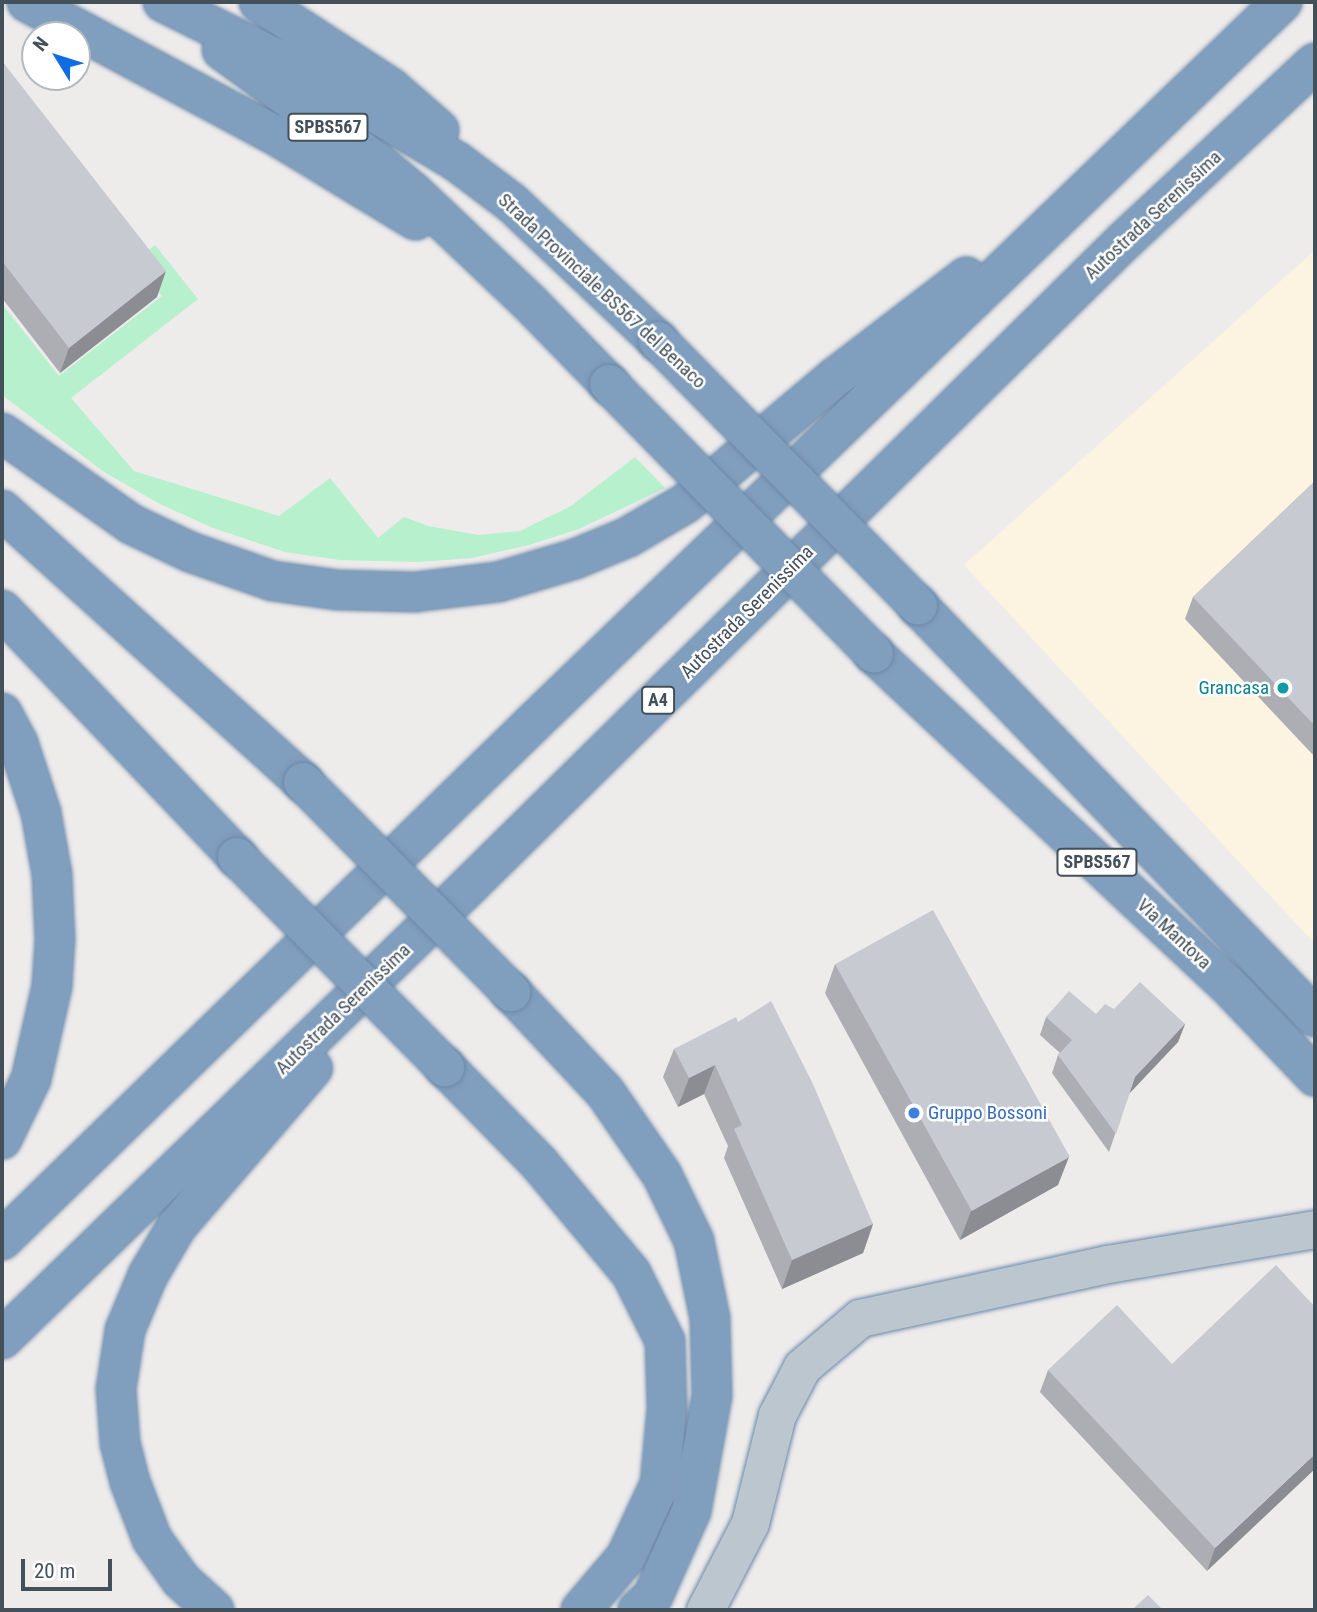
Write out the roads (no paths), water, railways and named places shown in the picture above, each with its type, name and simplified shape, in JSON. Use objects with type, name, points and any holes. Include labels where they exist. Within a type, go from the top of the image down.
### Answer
[{"type":"highway","points":[[27,2],[282,139],[491,266]]},
{"type":"highway","name":"SPBS567","points":[[155,2],[377,162],[491,266]]},
{"type":"highway","name":"Strada Provinciale BS567 del Benaco","points":[[163,2],[280,59],[393,122],[456,161],[512,203],[658,341],[1315,1017]]},
{"type":"highway","points":[[259,2],[411,104],[512,203]]},
{"type":"highway","points":[[2,1240],[1282,2]]},
{"type":"highway","name":"Autostrada Serenissima","points":[[2,1339],[471,884],[1124,241],[1315,63]]},
{"type":"highway","points":[[2,433],[131,524],[190,552],[272,581],[338,590],[415,592],[498,582],[575,559],[628,537],[685,503],[837,376],[1109,167]]},
{"type":"highway","name":"Via Mantova","points":[[491,266],[874,653],[1196,954],[1315,1076]]},
{"type":"highway","points":[[2,510],[303,782],[511,992],[605,1092],[662,1175],[694,1241],[710,1318],[712,1396],[691,1511],[653,1597],[638,1610]]},
{"type":"highway","points":[[2,610],[237,857],[539,1163],[631,1273],[665,1341],[667,1409],[660,1484],[626,1557],[581,1610]]},
{"type":"highway","points":[[2,713],[18,743],[41,813],[52,874],[55,939],[52,986],[31,1079],[2,1139]]},
{"type":"highway","points":[[214,1610],[181,1580],[152,1539],[130,1482],[120,1443],[116,1389],[125,1330],[148,1275],[177,1226],[471,884]]},
{"type":"street","points":[[705,1610],[750,1523],[777,1415],[802,1367],[860,1318],[1108,1264],[1315,1229]]},
{"type":"place","name":"Grancasa","points":[[1283,688]]},
{"type":"place","name":"Gruppo Bossoni","points":[[914,1113]]}]
